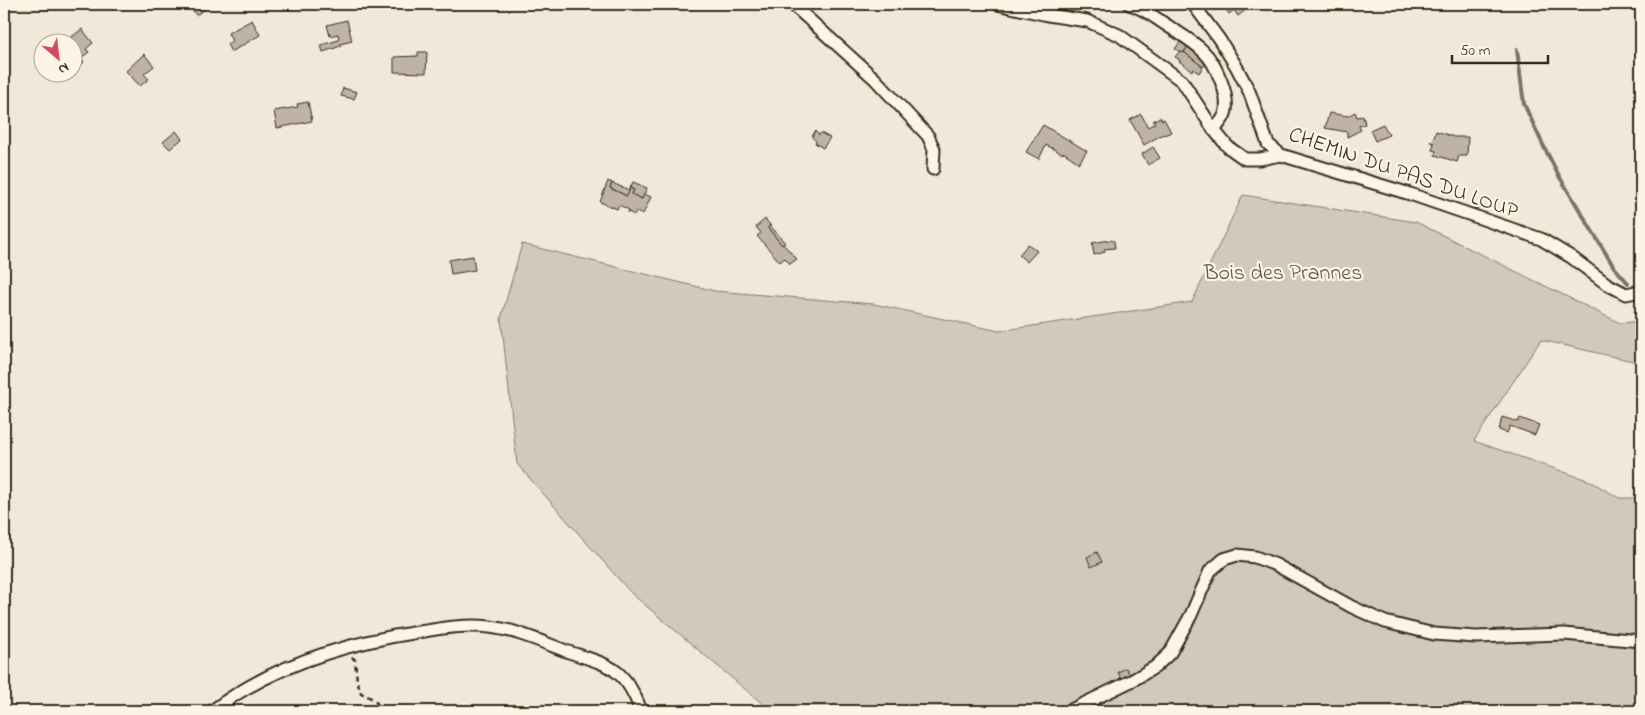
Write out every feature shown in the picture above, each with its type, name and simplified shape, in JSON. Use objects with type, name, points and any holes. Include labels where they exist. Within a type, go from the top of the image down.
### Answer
[{"type":"street","points":[[792,4],[875,79],[928,136],[934,149],[933,169]]},
{"type":"street","points":[[996,4],[1087,21],[1119,35],[1182,81],[1214,130],[1228,147],[1245,159],[1260,159],[1282,154]]},
{"type":"street","points":[[1129,4],[1141,8],[1205,52],[1225,92],[1225,114],[1214,130]]},
{"type":"street","name":"CHEMIN DU PAS DU LOUP","points":[[1192,4],[1219,38],[1236,66],[1249,91],[1268,144],[1282,154],[1410,194],[1541,239],[1571,257],[1607,284],[1626,294],[1641,290]]},
{"type":"street","points":[[1069,711],[1133,680],[1160,662],[1170,652],[1192,614],[1210,571],[1224,559],[1237,555],[1255,557],[1276,566],[1384,622],[1434,634],[1476,637],[1564,634],[1641,641]]},
{"type":"street","points":[[212,711],[225,701],[258,682],[299,663],[344,648],[394,636],[437,629],[475,626],[516,632],[616,670],[628,682],[641,711]]},
{"type":"path","points":[[344,648],[355,660],[357,681],[361,693],[373,699],[381,708],[380,711]]},
{"type":"green space","name":"Bois des Prannes","points":[[1243,195],[1416,222],[1620,323],[1641,321],[1641,363],[1541,340],[1474,441],[1590,481],[1619,498],[1641,498],[1641,711],[771,711],[632,594],[517,464],[501,318],[522,244],[715,291],[874,304],[999,331],[1192,302]]},
{"type":"building","points":[[188,4],[213,4],[196,15]]},
{"type":"building","points":[[1225,4],[1253,4],[1238,16],[1234,10],[1229,14]]},
{"type":"building","points":[[252,20],[260,35],[231,52],[227,44],[232,41],[228,33]]},
{"type":"building","points":[[347,20],[352,41],[323,52],[321,45],[339,40],[338,34],[330,36],[327,25]]},
{"type":"building","points":[[82,29],[93,43],[86,49],[89,52],[82,57],[82,32],[78,32]]},
{"type":"building","points":[[1182,39],[1189,45],[1183,53],[1175,49]]},
{"type":"building","points":[[1189,45],[1209,60],[1203,67],[1184,52]]},
{"type":"building","points":[[1180,51],[1203,67],[1199,73],[1193,69],[1192,71],[1175,57]]},
{"type":"building","points":[[418,52],[427,52],[426,73],[394,72],[394,57],[418,56]]},
{"type":"building","points":[[144,54],[154,66],[144,74],[149,79],[140,86],[126,71]]},
{"type":"building","points":[[343,88],[357,92],[354,99],[341,96]]},
{"type":"building","points":[[308,102],[312,121],[277,128],[274,111],[298,107],[297,104]]},
{"type":"building","points":[[1355,112],[1357,117],[1363,116],[1365,124],[1359,126],[1361,130],[1347,137],[1347,132],[1325,128],[1329,113],[1348,116]]},
{"type":"building","points":[[1141,114],[1148,127],[1160,117],[1162,120],[1164,119],[1171,132],[1163,134],[1144,145],[1130,120]]},
{"type":"building","points":[[1383,124],[1389,135],[1375,141],[1370,130]]},
{"type":"building","points":[[1043,125],[1087,151],[1079,163],[1063,152],[1063,154],[1046,145],[1039,159],[1026,152]]},
{"type":"building","points":[[176,131],[182,139],[170,149],[163,142]]},
{"type":"building","points":[[815,131],[819,135],[821,133],[830,138],[823,148],[815,143],[816,141],[812,137]]},
{"type":"building","points":[[1436,131],[1454,137],[1468,137],[1467,156],[1459,156],[1457,162],[1435,155],[1436,151],[1432,150],[1434,143],[1430,142],[1434,138]]},
{"type":"building","points":[[1153,147],[1160,158],[1148,165],[1142,154]]},
{"type":"building","points":[[608,181],[612,183],[610,188],[627,196],[630,188],[634,190],[632,194],[642,199],[644,194],[651,197],[643,214],[636,211],[635,215],[619,205],[617,209],[600,202]]},
{"type":"building","points":[[633,182],[647,188],[642,199],[632,194],[634,190],[630,188]]},
{"type":"building","points":[[612,183],[629,190],[627,196],[610,188]]},
{"type":"building","points":[[765,219],[770,225],[768,228],[797,259],[790,264],[785,258],[780,262],[757,236],[761,233],[756,227]]},
{"type":"building","points":[[770,225],[785,243],[782,245],[768,228]]},
{"type":"building","points":[[1114,241],[1115,248],[1104,249],[1105,252],[1094,255],[1092,243]]},
{"type":"building","points":[[1028,244],[1037,251],[1027,262],[1019,255]]},
{"type":"building","points":[[473,256],[475,270],[451,274],[449,260]]},
{"type":"building","points":[[1502,417],[1518,422],[1520,418],[1539,425],[1535,435],[1510,426],[1507,433],[1499,430]]},
{"type":"building","points":[[1097,552],[1102,562],[1091,567],[1087,557]]},
{"type":"building","points":[[1126,668],[1131,676],[1122,681],[1118,672]]},
{"type":"waterway","points":[[1517,50],[1524,104],[1543,145],[1559,176],[1614,267],[1628,283]]}]
